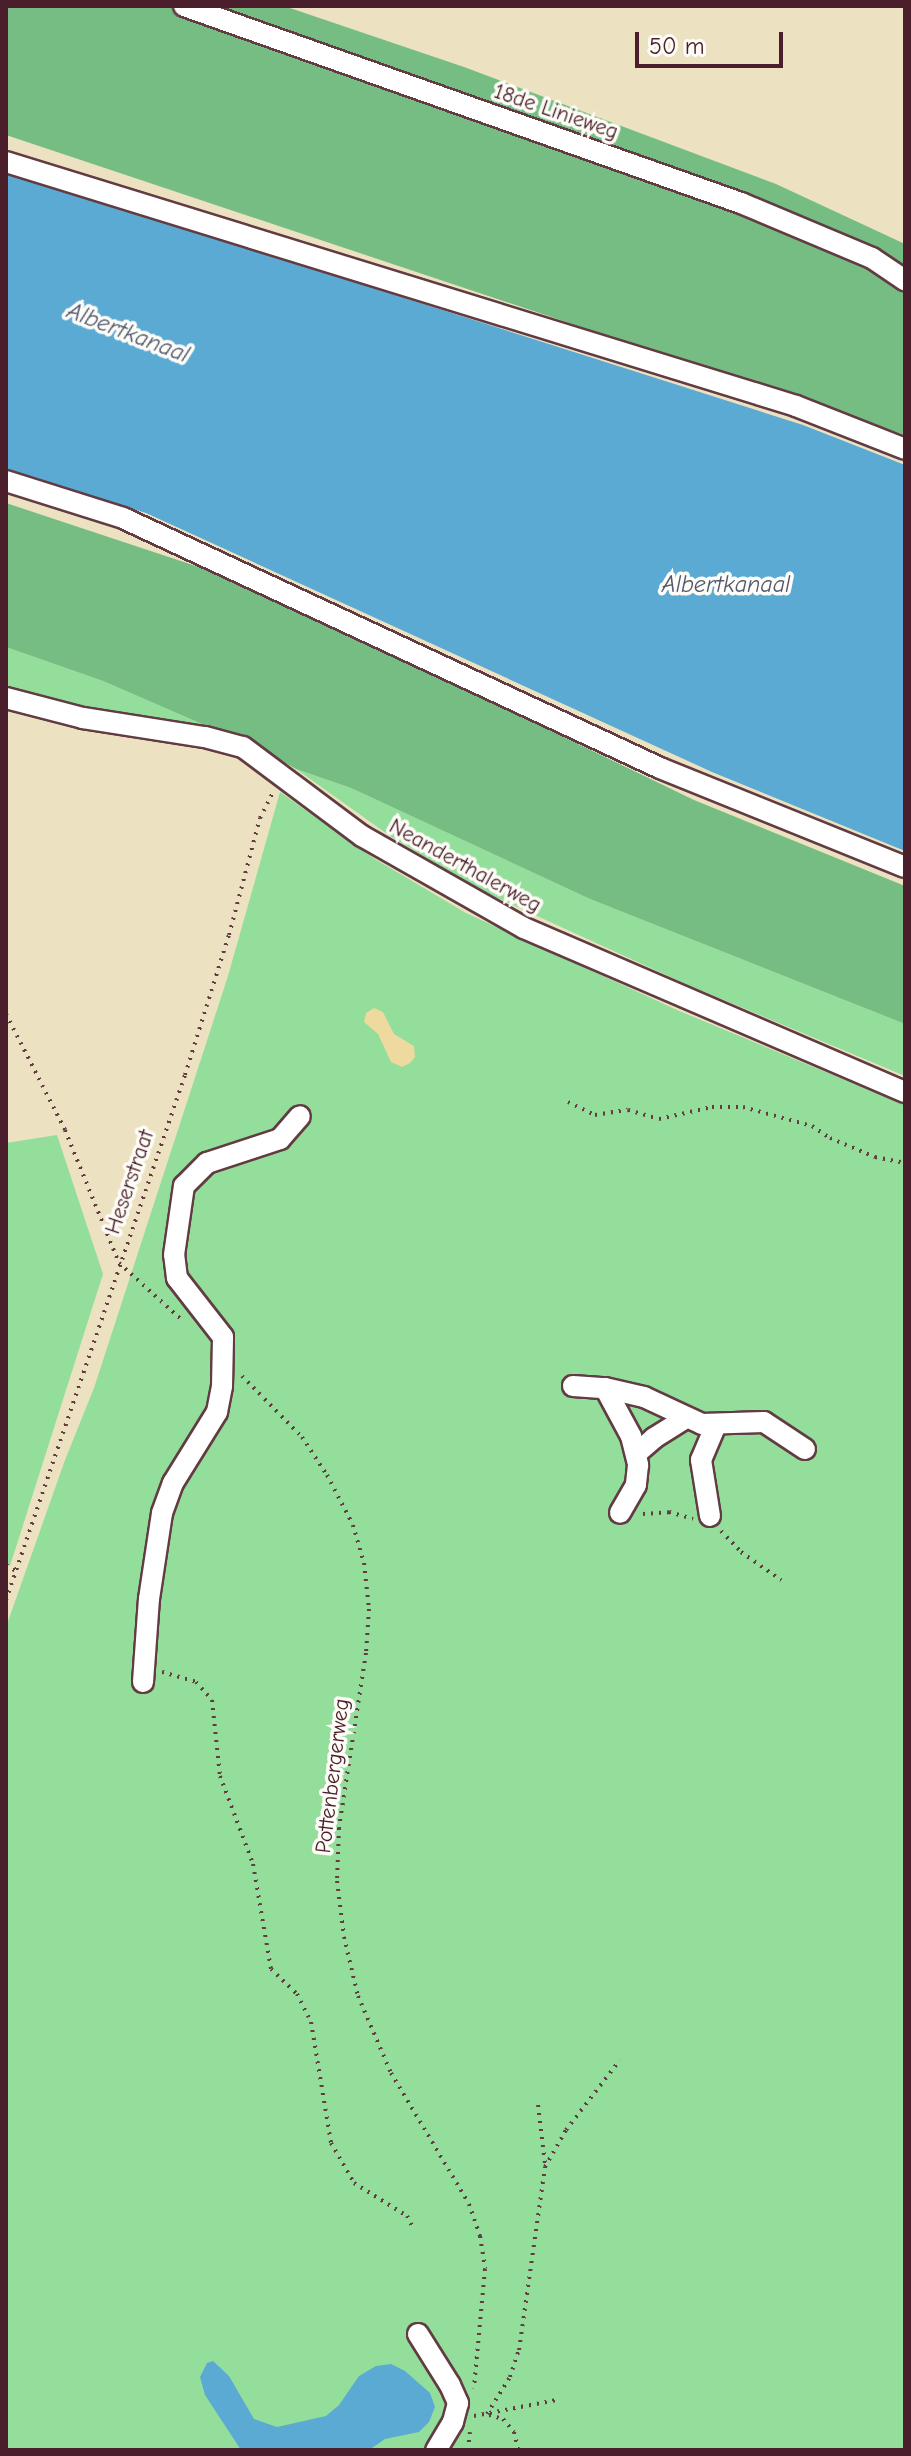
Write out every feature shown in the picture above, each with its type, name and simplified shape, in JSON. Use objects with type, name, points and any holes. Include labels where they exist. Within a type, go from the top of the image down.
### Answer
[{"type":"street","name":"18de Linieweg","points":[[184,6],[741,203],[872,258],[905,280]]},
{"type":"street","points":[[6,162],[796,406],[905,449]]},
{"type":"street","points":[[6,481],[123,518],[660,768],[905,867]]},
{"type":"street","name":"Neanderthalerweg","points":[[6,698],[83,718],[205,737],[243,747],[362,836],[524,928],[905,1092]]},
{"type":"street","points":[[144,1675],[149,1599],[162,1513],[178,1473],[217,1412],[222,1386],[223,1337],[177,1278],[174,1255],[184,1186],[207,1163],[280,1139],[300,1116]]},
{"type":"street","points":[[573,1386],[605,1388],[644,1397],[686,1418],[716,1425],[764,1422],[805,1449]]},
{"type":"street","points":[[605,1388],[621,1415],[637,1453],[636,1485],[620,1513]]},
{"type":"street","points":[[637,1453],[686,1418]]},
{"type":"street","points":[[709,1522],[701,1460],[716,1425]]},
{"type":"street","points":[[418,2334],[458,2403],[453,2422],[436,2450]]},
{"type":"path","name":"Heserstraat","points":[[6,1600],[185,1075],[229,935],[260,818],[281,775]]},
{"type":"path","points":[[6,1014],[65,1130],[119,1263],[187,1324]]},
{"type":"path","points":[[568,1102],[595,1115],[628,1110],[659,1119],[712,1107],[743,1107],[812,1126],[830,1138],[875,1157],[905,1163]]},
{"type":"path","name":"Pottenbergerweg","points":[[221,1353],[302,1437],[327,1475],[353,1525],[364,1563],[369,1609],[366,1653],[345,1774],[337,1881],[344,1937],[358,1996],[391,2073],[469,2204],[480,2236],[485,2269],[468,2450]]},
{"type":"path","points":[[620,1513],[669,1512],[709,1522],[781,1580]]},
{"type":"path","points":[[709,1522],[726,1537]]},
{"type":"path","points":[[6,1565],[16,1571]]},
{"type":"path","points":[[144,1675],[196,1682],[212,1700],[220,1776],[253,1864],[271,1969],[297,1994],[311,2022],[331,2143],[354,2183],[407,2216],[413,2228]]},
{"type":"path","points":[[545,2167],[566,2130],[620,2060]]},
{"type":"path","points":[[487,2414],[510,2377],[519,2350],[545,2167],[538,2105]]},
{"type":"path","points":[[487,2414],[556,2400]]},
{"type":"path","points":[[487,2414],[503,2419],[518,2450]]},
{"type":"green space","points":[[6,6],[284,6],[464,67],[776,184],[905,244],[905,435],[6,135]]},
{"type":"green space","points":[[6,503],[241,581],[694,800],[905,886],[905,1024],[590,899],[351,788],[296,769],[241,737],[225,734],[103,681],[6,647]]},
{"type":"green space","points":[[6,647],[103,681],[225,734],[70,707],[6,690]]},
{"type":"green space","points":[[296,769],[351,788],[590,899],[905,1024],[905,1076],[688,985],[478,889],[390,836]]},
{"type":"green space","points":[[280,792],[375,859],[466,913],[677,1010],[905,1105],[905,2450],[6,2450],[6,1627],[94,1388],[228,976]]},
{"type":"green space","points":[[57,1135],[103,1274],[10,1566],[6,1564],[6,1143]]},
{"type":"sand","points":[[374,1008],[383,1012],[394,1034],[414,1046],[415,1057],[410,1063],[402,1067],[391,1062],[378,1034],[364,1022],[366,1013]]},
{"type":"water","name":"Albertkanaal","points":[[6,171],[803,425],[905,465],[905,851],[712,772],[146,513],[6,471]]},
{"type":"water","points":[[213,2361],[229,2376],[254,2419],[277,2427],[326,2416],[339,2405],[359,2376],[376,2366],[391,2364],[405,2371],[430,2393],[435,2407],[429,2422],[419,2432],[385,2439],[369,2450],[241,2450],[205,2395],[200,2377],[207,2363]]}]
